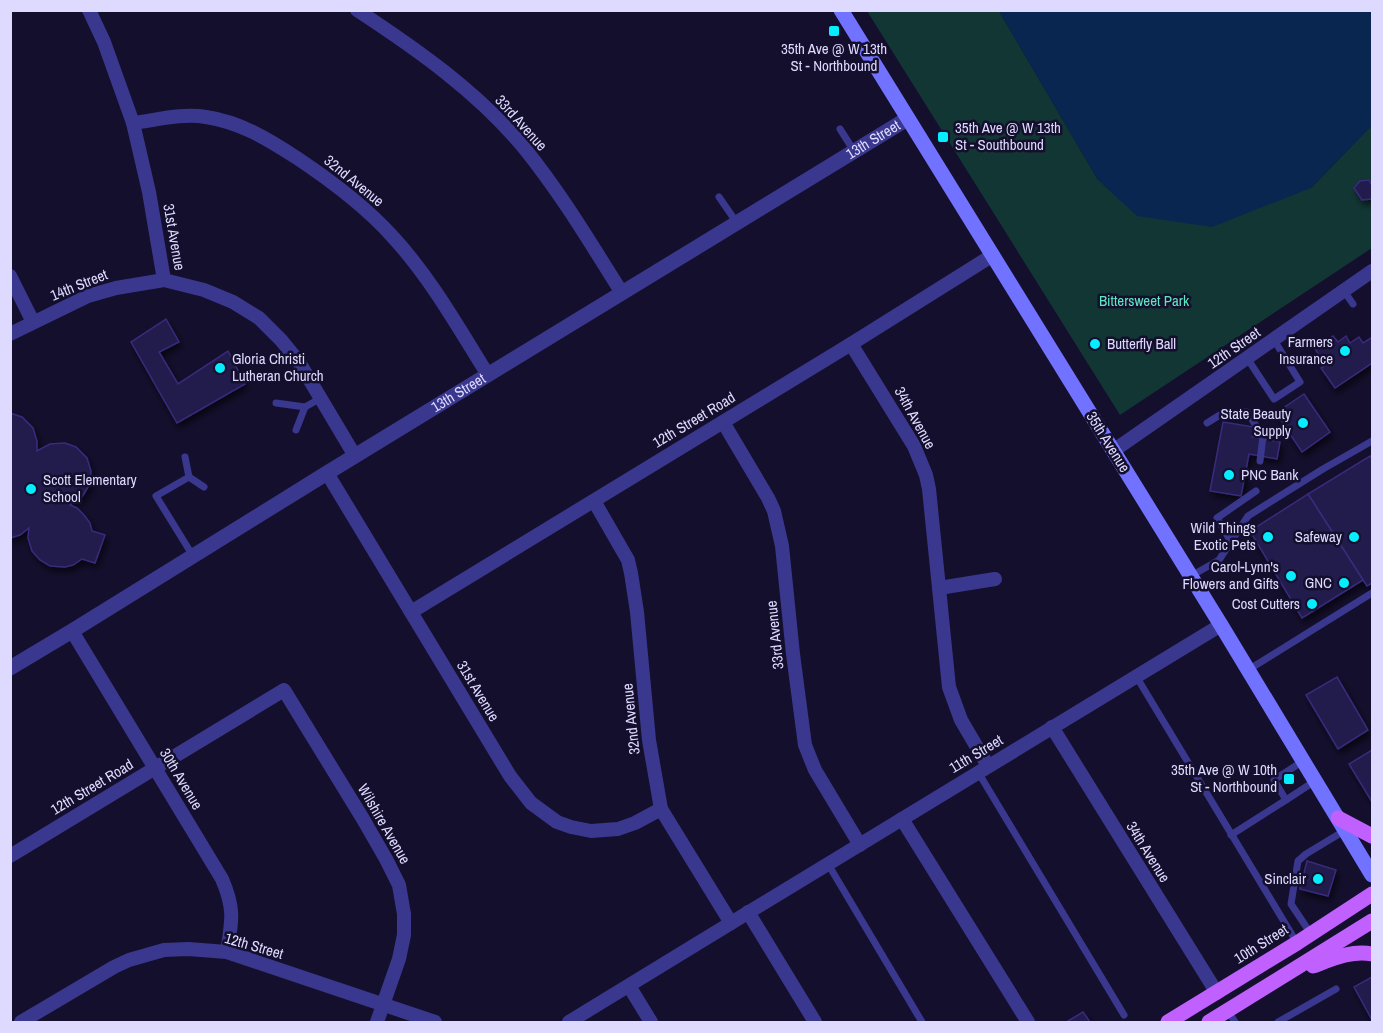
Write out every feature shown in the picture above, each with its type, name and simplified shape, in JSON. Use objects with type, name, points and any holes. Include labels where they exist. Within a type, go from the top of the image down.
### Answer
[{"type":"main road","name":"35th Avenue","points":[[841,10],[1191,576],[1372,875]]},
{"type":"main road","points":[[1342,824],[1372,836]]},
{"type":"main road","name":"10th Street","points":[[1168,1023],[1372,894]]},
{"type":"main road","points":[[1209,1023],[1231,1017],[1282,977],[1372,921]]},
{"type":"main road","points":[[1282,977],[1342,955],[1372,954]]},
{"type":"street","name":"31st Avenue","points":[[89,10],[104,42],[133,123],[149,192],[164,280],[204,290],[233,302],[259,318],[281,340],[298,362],[355,456]]},
{"type":"street","name":"33rd Avenue","points":[[357,10],[432,61],[483,105],[524,148],[565,202],[622,293]]},
{"type":"street","name":"32nd Avenue","points":[[133,123],[193,116],[234,123],[269,140],[309,165],[360,205],[391,235],[417,265],[439,295],[488,375]]},
{"type":"street","name":"13th Street","points":[[10,668],[907,119]]},
{"type":"street","name":"12th Street Road","points":[[411,612],[993,255]]},
{"type":"street","points":[[10,276],[33,322]]},
{"type":"street","name":"12th Street","points":[[1113,451],[1344,291],[1370,276]]},
{"type":"street","name":"14th Street","points":[[10,334],[88,296],[116,288],[164,280]]},
{"type":"street","name":"34th Avenue","points":[[851,344],[914,446],[926,475],[949,687],[983,769]]},
{"type":"street","name":"33rd Avenue","points":[[723,422],[774,511],[782,546],[805,745],[815,770],[860,844]]},
{"type":"street","name":"31st Avenue","points":[[327,473],[510,776],[531,803],[557,822],[591,831],[618,829],[661,809]]},
{"type":"street","name":"32nd Avenue","points":[[594,501],[630,567],[637,612],[649,740],[661,809],[731,923]]},
{"type":"street","points":[[939,588],[995,579]]},
{"type":"street","name":"11th Street","points":[[731,923],[1221,625]]},
{"type":"street","name":"30th Avenue","points":[[72,631],[222,879],[232,909],[228,952]]},
{"type":"street","name":"12th Street Road","points":[[10,856],[284,690]]},
{"type":"street","name":"Wilshire Avenue","points":[[284,690],[363,819],[399,885],[404,914],[404,935],[399,959],[378,1023]]},
{"type":"street","name":"34th Avenue","points":[[1052,728],[1217,993]]},
{"type":"street","points":[[902,819],[1028,1023]]},
{"type":"street","points":[[748,912],[815,1023]]},
{"type":"street","points":[[569,1023],[731,923]]},
{"type":"street","name":"12th Street","points":[[21,1023],[129,960],[164,950],[188,949],[228,952],[435,1023]]},
{"type":"street","points":[[629,986],[651,1023]]},
{"type":"lane","points":[[840,129],[854,151]]},
{"type":"lane","points":[[719,197],[737,223]]},
{"type":"lane","points":[[1344,291],[1353,304]]},
{"type":"lane","points":[[1247,358],[1274,399],[1300,382],[1274,340]]},
{"type":"lane","points":[[276,403],[305,406],[321,398]]},
{"type":"lane","points":[[296,430],[305,406]]},
{"type":"lane","points":[[1207,423],[1223,414],[1247,412],[1263,436],[1260,461]]},
{"type":"lane","points":[[1191,576],[1219,560],[1248,516],[1372,441]]},
{"type":"lane","points":[[185,457],[189,477],[204,487]]},
{"type":"lane","points":[[189,477],[156,496],[193,556]]},
{"type":"lane","points":[[1231,542],[1217,518],[1256,491]]},
{"type":"lane","points":[[1248,670],[1372,593]]},
{"type":"lane","points":[[1136,676],[1297,943]]},
{"type":"lane","points":[[1286,800],[1274,780],[1303,761]]},
{"type":"lane","points":[[983,769],[1123,1018]]},
{"type":"lane","points":[[1232,835],[1316,781]]},
{"type":"lane","points":[[1311,934],[1291,904],[1298,861],[1342,824]]},
{"type":"lane","points":[[828,864],[922,1023]]},
{"type":"lane","points":[[1278,1023],[1336,989]]},
{"type":"green space","name":"Bittersweet Park","points":[[867,11],[999,11],[1098,180],[1311,188],[1372,125],[1372,248],[1120,415]]},
{"type":"water","points":[[999,11],[1372,11],[1372,125],[1311,188],[1212,227],[1137,216],[1098,180]]},
{"type":"building","points":[[1369,180],[1372,186],[1371,199],[1362,200],[1354,188],[1360,181]]},
{"type":"building","name":"Gloria Christi Lutheran Church","points":[[166,319],[179,342],[159,352],[178,384],[228,351],[245,384],[177,423],[131,342]]},
{"type":"building","points":[[1333,336],[1338,342],[1346,336],[1350,343],[1359,337],[1363,343],[1372,339],[1372,363],[1335,388],[1321,368],[1326,365],[1315,349]]},
{"type":"building","name":"State Beauty Supply","points":[[1304,394],[1330,432],[1302,452],[1276,413]]},
{"type":"building","name":"Scott Elementary School","points":[[10,413],[22,417],[33,428],[37,451],[50,444],[65,443],[76,447],[87,458],[91,471],[90,484],[82,497],[70,505],[84,515],[92,531],[105,535],[95,563],[82,559],[65,567],[50,566],[32,551],[28,538],[29,528],[20,535],[10,538]]},
{"type":"building","name":"PNC Bank","points":[[1223,422],[1254,427],[1252,437],[1280,442],[1277,459],[1249,454],[1241,496],[1210,491]]},
{"type":"building","name":"Safeway","points":[[1370,456],[1372,459],[1372,583],[1367,586],[1308,494]]},
{"type":"building","points":[[1308,494],[1363,580],[1302,618],[1250,531]]},
{"type":"building","points":[[1337,677],[1368,730],[1338,749],[1306,695]]},
{"type":"building","points":[[1372,750],[1372,802],[1349,764]]},
{"type":"building","name":"Sinclair","points":[[1307,861],[1336,870],[1328,896],[1300,889]]},
{"type":"building","points":[[1372,977],[1372,1020],[1354,987]]},
{"type":"building","points":[[1083,1012],[1090,1022],[1068,1021]]},
{"type":"place","name":"35th Ave @ W 13th St - Northbound","points":[[834,31]]},
{"type":"place","name":"35th Ave @ W 13th St - Southbound","points":[[943,137]]},
{"type":"place","name":"Butterfly Ball","points":[[1095,344]]},
{"type":"place","name":"Farmers Insurance","points":[[1345,351]]},
{"type":"place","name":"Gloria Christi Lutheran Church","points":[[220,368]]},
{"type":"place","name":"State Beauty Supply","points":[[1303,423]]},
{"type":"place","name":"PNC Bank","points":[[1229,475]]},
{"type":"place","name":"Scott Elementary School","points":[[31,489]]},
{"type":"place","name":"Wild Things Exotic Pets","points":[[1268,537]]},
{"type":"place","name":"Safeway","points":[[1354,537]]},
{"type":"place","name":"Carol-Lynn's Flowers and Gifts","points":[[1291,576]]},
{"type":"place","name":"GNC","points":[[1344,583]]},
{"type":"place","name":"Cost Cutters","points":[[1312,604]]},
{"type":"place","name":"35th Ave @ W 10th St - Northbound","points":[[1289,779]]},
{"type":"place","name":"Sinclair","points":[[1318,879]]}]
